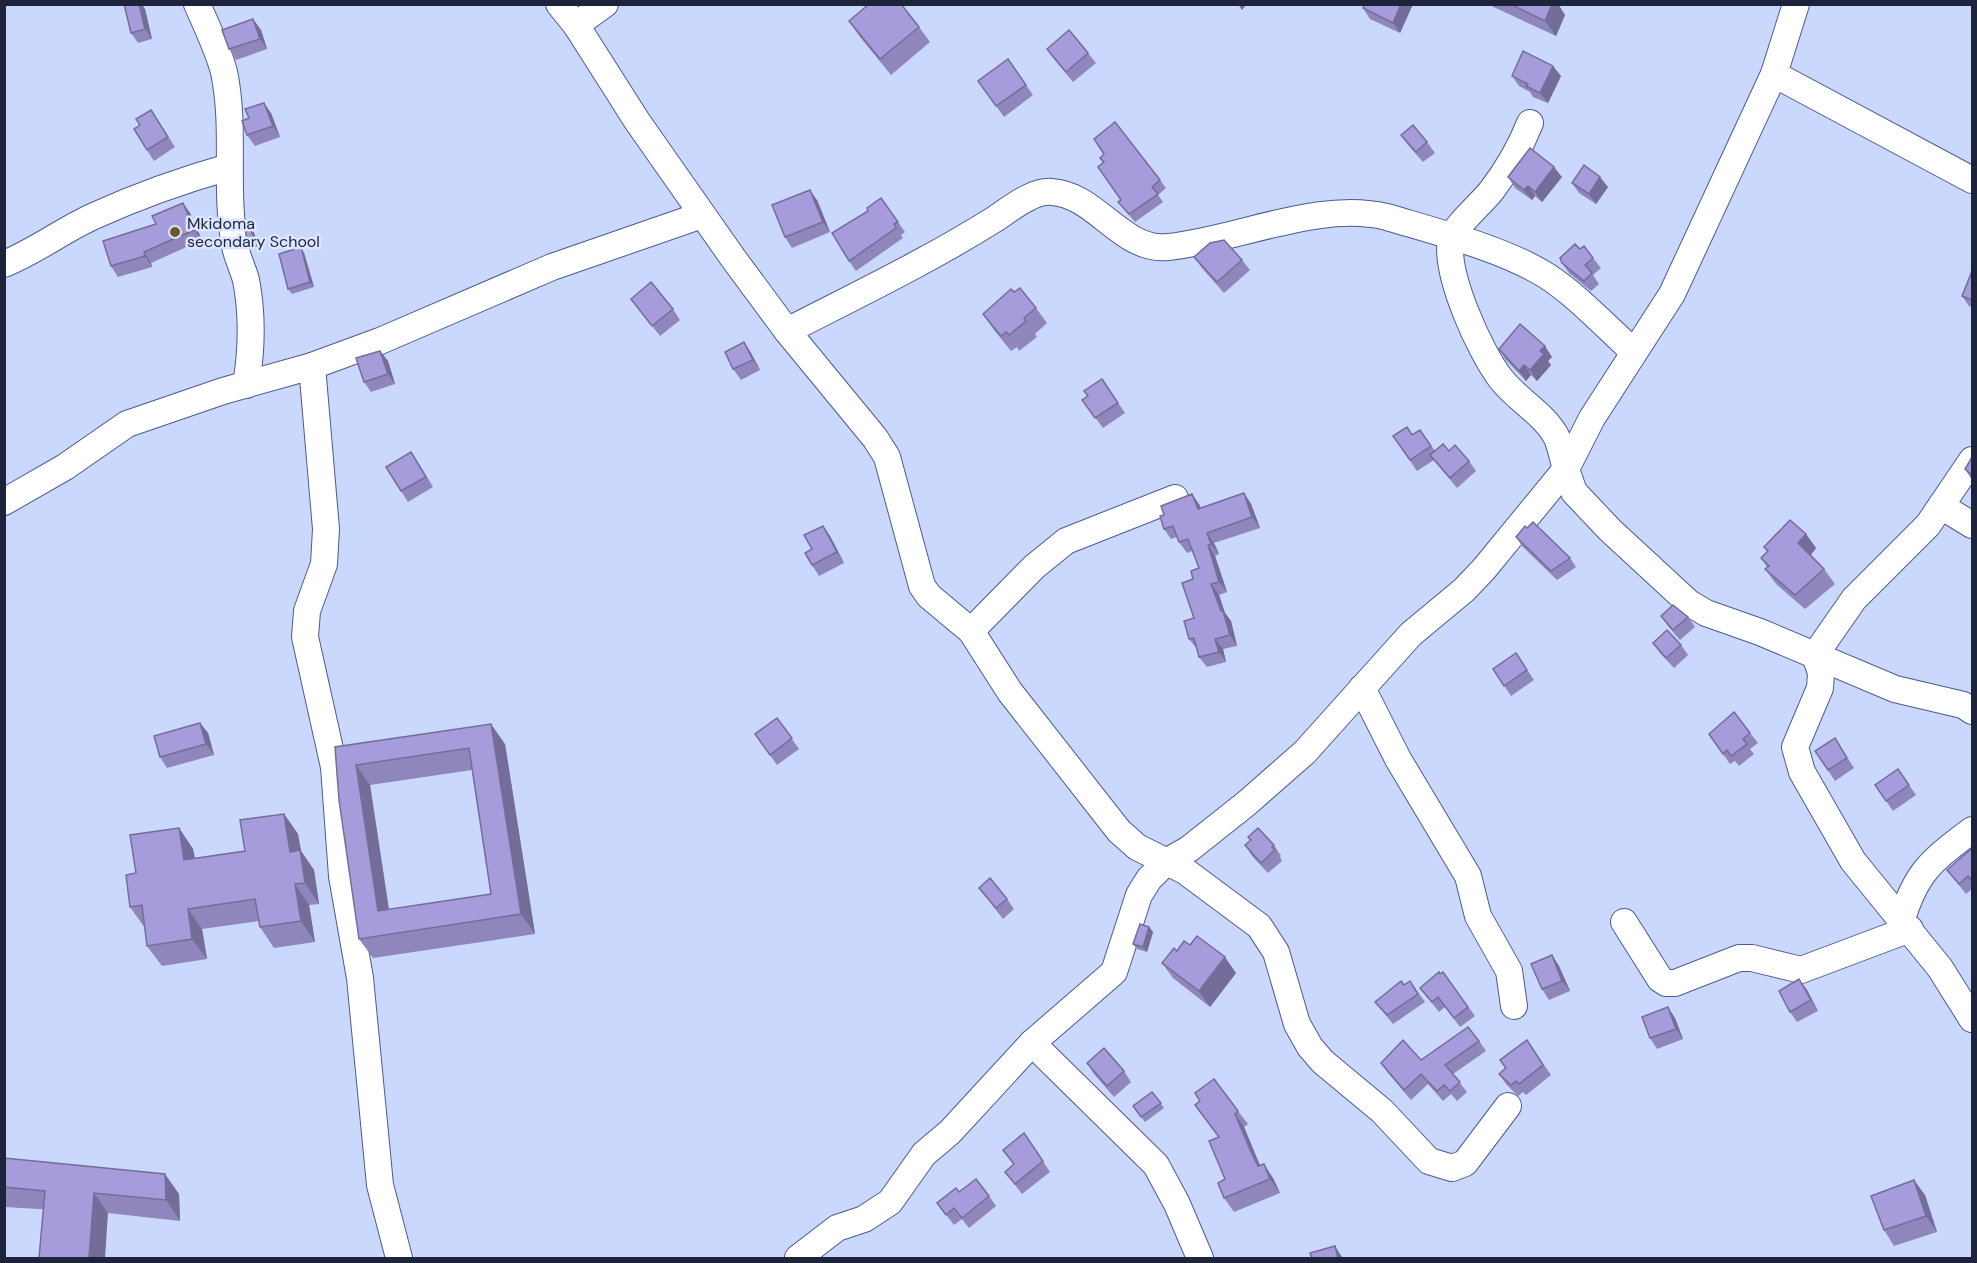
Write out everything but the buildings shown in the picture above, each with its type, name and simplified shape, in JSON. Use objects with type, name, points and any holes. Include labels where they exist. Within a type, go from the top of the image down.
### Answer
[{"type":"street","points":[[197,4],[216,46],[224,73],[235,246],[245,278],[252,314],[251,351],[246,385]]},
{"type":"street","points":[[559,4],[576,25],[637,121],[702,215],[787,331],[858,414],[887,457],[922,586],[929,596],[971,631],[1010,692],[1119,831],[1137,847],[1185,872],[1259,926],[1276,952],[1297,1024],[1310,1047],[1349,1086],[1375,1105],[1429,1161],[1452,1168],[1465,1163],[1508,1106]]},
{"type":"street","points":[[576,25],[605,4]]},
{"type":"street","points":[[798,1258],[837,1228],[864,1219],[890,1202],[924,1154],[950,1131],[1032,1042],[1114,972],[1139,895],[1149,879],[1166,862],[1189,849],[1247,803],[1305,752],[1411,634],[1464,590],[1484,569],[1566,469],[1592,418],[1672,294],[1774,74],[1796,4]]},
{"type":"street","points":[[1774,74],[1972,180]]},
{"type":"street","points":[[1530,123],[1518,152],[1491,192],[1451,237],[1453,273],[1457,290],[1490,362],[1510,390],[1547,424],[1557,439],[1574,492],[1602,523],[1689,603],[1720,620],[1760,632],[1895,689],[1963,705],[1972,711]]},
{"type":"street","points":[[4,264],[29,254],[60,233],[95,216],[171,184],[229,167]]},
{"type":"street","points":[[787,331],[941,253],[1015,206],[1049,191],[1063,193],[1083,203],[1127,235],[1153,248],[1192,243],[1318,217],[1369,212],[1451,237],[1522,263],[1545,275],[1561,286],[1634,352]]},
{"type":"street","points":[[4,502],[65,467],[127,424],[312,366],[380,341],[552,267],[702,215]]},
{"type":"street","points":[[312,366],[326,529],[324,564],[307,611],[305,636],[334,767],[342,876],[360,978],[380,1185],[399,1258]]},
{"type":"street","points":[[1547,424],[1592,418]]},
{"type":"street","points":[[1815,656],[1854,599],[1916,538],[1972,460]]},
{"type":"street","points":[[971,631],[1034,567],[1066,542],[1175,498]]},
{"type":"street","points":[[1941,506],[1972,525]]},
{"type":"street","points":[[1815,656],[1821,673],[1820,688],[1798,737],[1795,747],[1797,758],[1853,861],[1906,924],[1972,1019]]},
{"type":"street","points":[[1362,688],[1398,759],[1468,876],[1478,915],[1509,970],[1514,1006]]},
{"type":"street","points":[[1906,924],[1911,891],[1920,874],[1972,830]]},
{"type":"street","points":[[1624,922],[1660,979],[1666,983],[1675,983],[1740,958],[1752,958],[1801,970],[1906,924]]},
{"type":"street","points":[[1032,1042],[1156,1166],[1177,1204],[1200,1258]]},
{"type":"place","name":"Mkidoma secondary School","points":[[175,232]]}]
